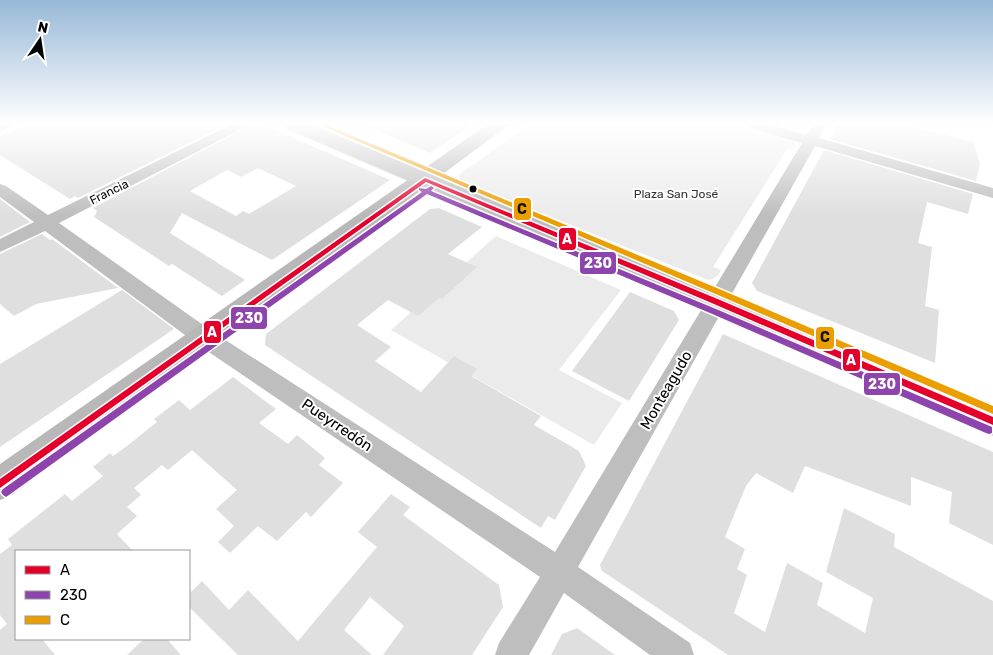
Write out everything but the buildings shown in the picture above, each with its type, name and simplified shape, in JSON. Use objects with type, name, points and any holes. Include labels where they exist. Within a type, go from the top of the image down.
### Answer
[{"type":"main road","points":[[365,155],[717,302],[993,421]]},
{"type":"main road","points":[[0,484],[460,155]]},
{"type":"street","name":"Francia","points":[[0,246],[183,155]]},
{"type":"street","name":"Monteagudo","points":[[511,655],[803,155]]},
{"type":"street","points":[[858,155],[993,193]]},
{"type":"street","name":"Pueyrredón","points":[[0,189],[205,338],[559,572],[678,655]]},
{"type":"green space","name":"Plaza San José","points":[[487,155],[784,155],[713,267],[721,270],[720,272],[714,278],[708,280],[462,181],[459,177],[461,173]]},
{"type":"green space","points":[[496,236],[621,290],[559,370],[622,403],[594,445],[391,330]]},
{"type":"transit line","name":"C","points":[[392,155],[993,410]]},
{"type":"transit line","name":"A","points":[[425,180],[717,302],[993,421]]},
{"type":"transit line","name":"A","points":[[0,484],[425,180]]},
{"type":"transit line","name":"230","points":[[6,492],[431,188]]},
{"type":"transit line","name":"230","points":[[421,189],[713,311],[989,430]]}]
